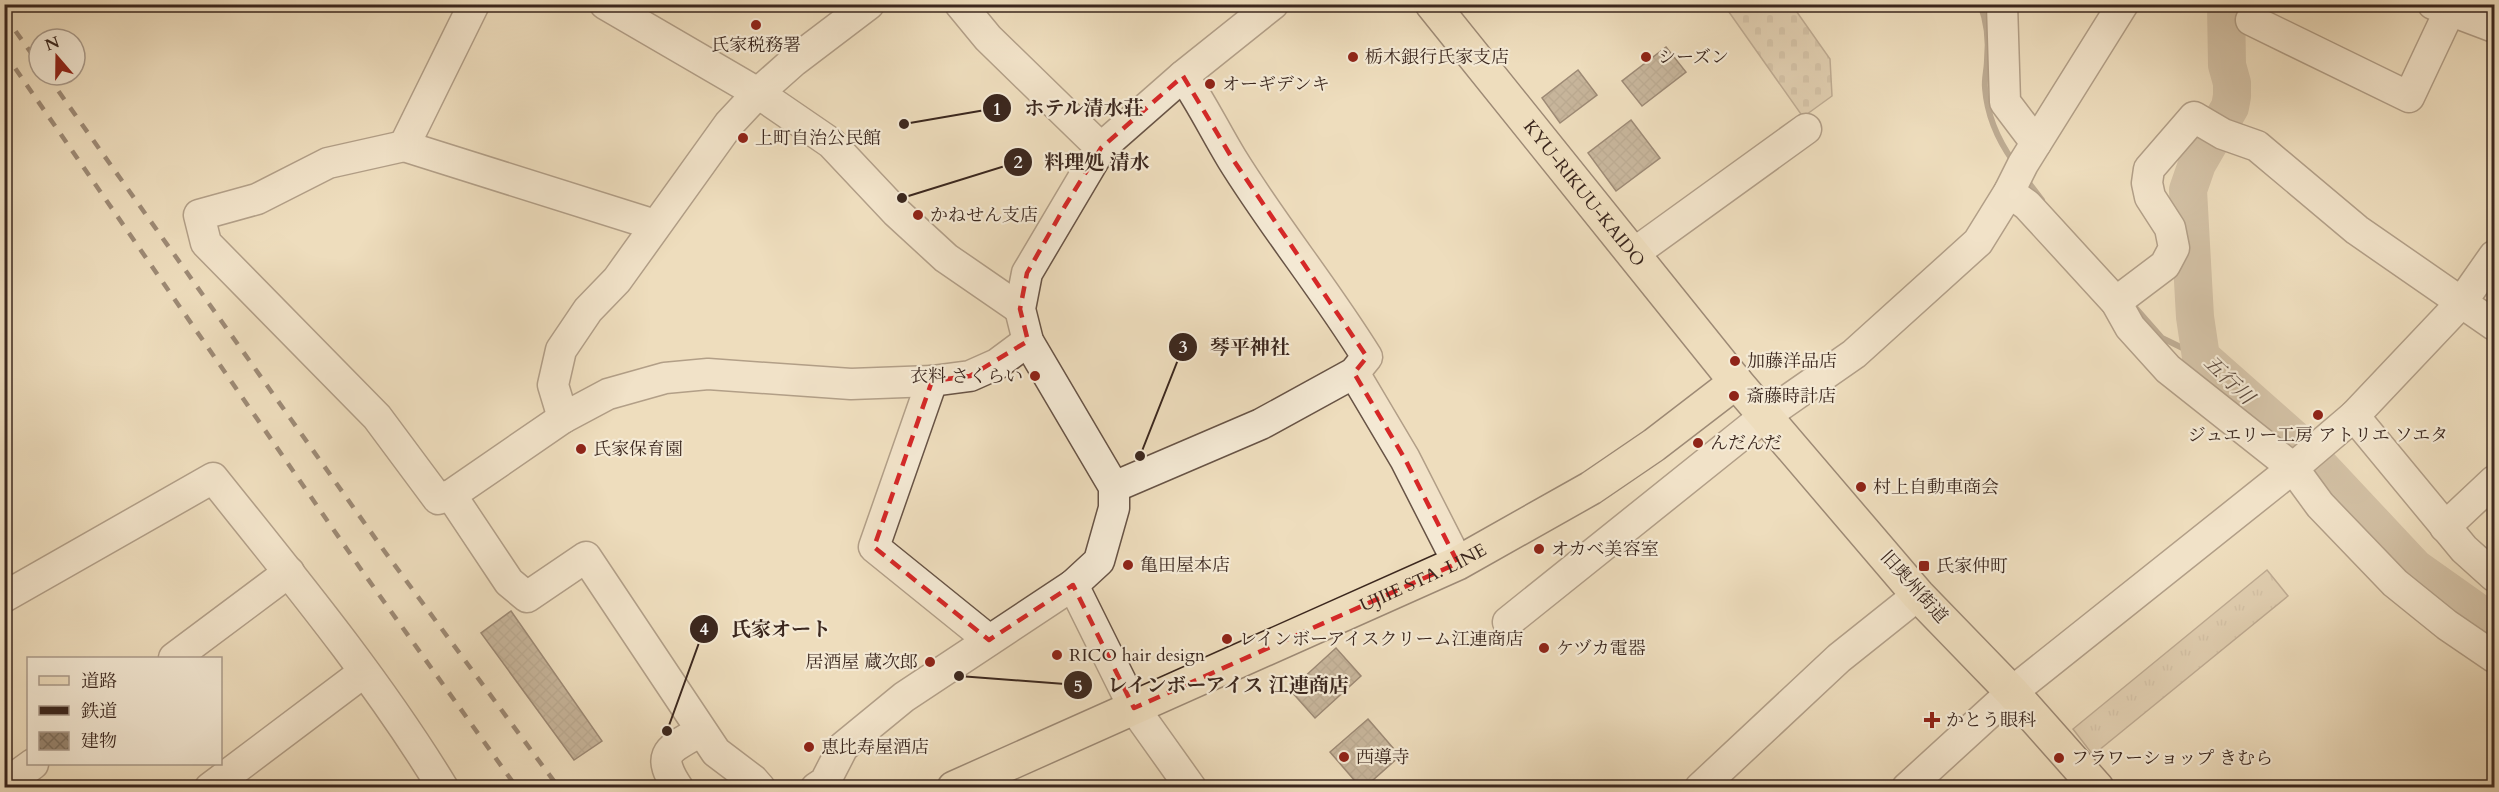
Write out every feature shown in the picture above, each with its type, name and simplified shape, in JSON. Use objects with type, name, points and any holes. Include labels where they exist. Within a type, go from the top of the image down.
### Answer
[{"type":"main road","name":"KYU-RIKUU-KAIDO","points":[[1432,4],[1736,382]]},
{"type":"main road","name":"旧奥州街道","points":[[1736,382],[1918,595],[2012,692],[2097,788]]},
{"type":"main road","name":"UJIIE STA. LINE","points":[[954,788],[1458,564],[1591,488],[1654,445],[1736,382]]},
{"type":"street","points":[[404,146],[474,4]]},
{"type":"street","points":[[605,4],[758,93],[831,143],[896,212],[946,258],[1020,309]]},
{"type":"street","points":[[562,418],[553,385],[561,350],[588,310],[616,280],[729,124],[758,93],[794,61],[869,4]]},
{"type":"street","points":[[960,4],[988,38],[1101,148]]},
{"type":"street","points":[[816,788],[825,782],[843,747],[904,696],[1073,585],[1099,561],[1114,508],[1114,487],[1028,341],[1020,309],[1027,273],[1101,148],[1183,76],[1273,4]]},
{"type":"street","points":[[2001,4],[2005,102],[2027,205],[2125,295],[2130,327],[2168,369],[2305,458],[2320,505],[2396,583],[2447,625],[2494,657]]},
{"type":"street","points":[[1508,622],[1765,416],[1854,354],[1978,242],[2123,4]]},
{"type":"street","points":[[2251,20],[2409,97],[2441,8],[2494,27]]},
{"type":"street","points":[[1114,487],[1261,424],[1354,373],[1367,357],[1345,321],[1232,158],[1183,76]]},
{"type":"street","points":[[2125,295],[2165,265],[2174,248],[2170,228],[2150,197],[2147,183],[2149,169],[2194,117],[2214,129],[2257,146],[2357,230],[2494,325]]},
{"type":"street","points":[[1634,254],[1806,129]]},
{"type":"street","points":[[655,225],[404,146],[328,163],[256,199],[199,215],[206,243],[377,417],[438,499],[451,495],[562,418],[608,394],[665,378],[708,374],[851,384],[932,381],[970,376],[997,364],[1028,341]]},
{"type":"street","points":[[1907,788],[2012,692],[2305,458],[2354,416],[2461,303],[2494,256]]},
{"type":"street","points":[[1354,373],[1406,459],[1458,564]]},
{"type":"street","points":[[932,381],[873,547],[989,640]]},
{"type":"street","points":[[2354,416],[2464,549],[2494,576]]},
{"type":"street","points":[[4,597],[213,478],[364,672],[432,783]]},
{"type":"street","points":[[2445,527],[2494,481]]},
{"type":"street","points":[[451,495],[509,582],[527,597],[586,557],[701,731],[723,759],[753,780],[760,788]]},
{"type":"street","points":[[175,657],[289,573]]},
{"type":"street","points":[[1073,585],[1134,708],[1191,788]]},
{"type":"street","points":[[1700,788],[1839,658],[1918,595]]},
{"type":"street","points":[[210,788],[364,672]]},
{"type":"street","points":[[678,788],[666,766],[665,759],[674,746],[701,731]]},
{"type":"street","points":[[4,785],[32,765]]},
{"type":"highlighted area","points":[[1183,76],[1232,158],[1367,357],[1354,373],[1405,459],[1458,563],[1134,708],[1073,585],[989,640],[874,547],[932,381],[970,376],[1028,341],[1020,309],[1027,273],[1065,206],[1101,148]]},
{"type":"green space","points":[[1724,5],[1792,5],[1830,59],[1832,96],[1803,117]]},
{"type":"green space","points":[[2267,570],[2288,596],[2093,755],[2073,729]]},
{"type":"building","points":[[1666,47],[1686,72],[1642,106],[1622,81]]},
{"type":"building","points":[[1578,70],[1597,95],[1560,123],[1542,98]]},
{"type":"building","points":[[1631,120],[1660,158],[1616,191],[1588,153]]},
{"type":"building","points":[[511,611],[602,741],[574,760],[481,633]]},
{"type":"building","points":[[1336,648],[1361,676],[1315,718],[1290,690]]},
{"type":"building","points":[[1368,719],[1400,756],[1364,788],[1361,788],[1330,752]]},
{"type":"waterway","points":[[1980,4],[1988,39],[1986,98],[1998,136],[2013,161]]},
{"type":"waterway","name":"五行川","points":[[2226,4],[2227,65],[2232,83],[2230,107],[2197,164],[2188,190],[2195,317],[2201,357],[2296,441],[2415,568],[2494,624]]},
{"type":"waterway","points":[[2026,179],[2042,200]]},
{"type":"waterway","points":[[2133,305],[2162,338],[2201,357]]},
{"type":"railway","points":[[4,15],[27,47]]},
{"type":"railway","points":[[4,52],[360,568],[517,788]]},
{"type":"railway","points":[[56,87],[385,552],[559,788]]},
{"type":"place","name":"氏家税務署","points":[[756,25]]},
{"type":"place","name":"栃木銀行氏家支店","points":[[1353,57]]},
{"type":"place","name":"シーズン","points":[[1646,57]]},
{"type":"place","name":"オーギデンキ","points":[[1210,84]]},
{"type":"place","name":"ホテル清水荘","points":[[904,124]]},
{"type":"place","name":"上町自治公民館","points":[[743,138]]},
{"type":"place","name":"料理処 清水","points":[[902,198]]},
{"type":"place","name":"かねせん支店","points":[[918,215]]},
{"type":"place","name":"加藤洋品店","points":[[1735,361]]},
{"type":"place","name":"衣料 さくらい","points":[[1035,376]]},
{"type":"place","name":"斎藤時計店","points":[[1734,396]]},
{"type":"place","name":"ジュエリー工房 アトリエ ソエタ","points":[[2318,415]]},
{"type":"place","name":"んだんだ","points":[[1698,443]]},
{"type":"place","name":"氏家保育園","points":[[581,449]]},
{"type":"place","name":"琴平神社","points":[[1140,456]]},
{"type":"place","name":"村上自動車商会","points":[[1861,487]]},
{"type":"place","name":"オカベ美容室","points":[[1539,549]]},
{"type":"place","name":"亀田屋本店","points":[[1128,565]]},
{"type":"place","name":"氏家仲町","points":[[1924,566]]},
{"type":"place","name":"レインボーアイスクリーム江連商店","points":[[1227,639]]},
{"type":"place","name":"ケヅカ電器","points":[[1544,648]]},
{"type":"place","name":"RICO hair design","points":[[1057,655]]},
{"type":"place","name":"居酒屋 蔵次郎","points":[[930,662]]},
{"type":"place","name":"レインボーアイス 江連商店","points":[[959,676]]},
{"type":"place","name":"かとう眼科","points":[[1932,720]]},
{"type":"place","name":"氏家オート","points":[[667,731]]},
{"type":"place","name":"恵比寿屋酒店","points":[[809,747]]},
{"type":"place","name":"西導寺","points":[[1344,757]]},
{"type":"place","name":"フラワーショップ きむら","points":[[2059,758]]}]
